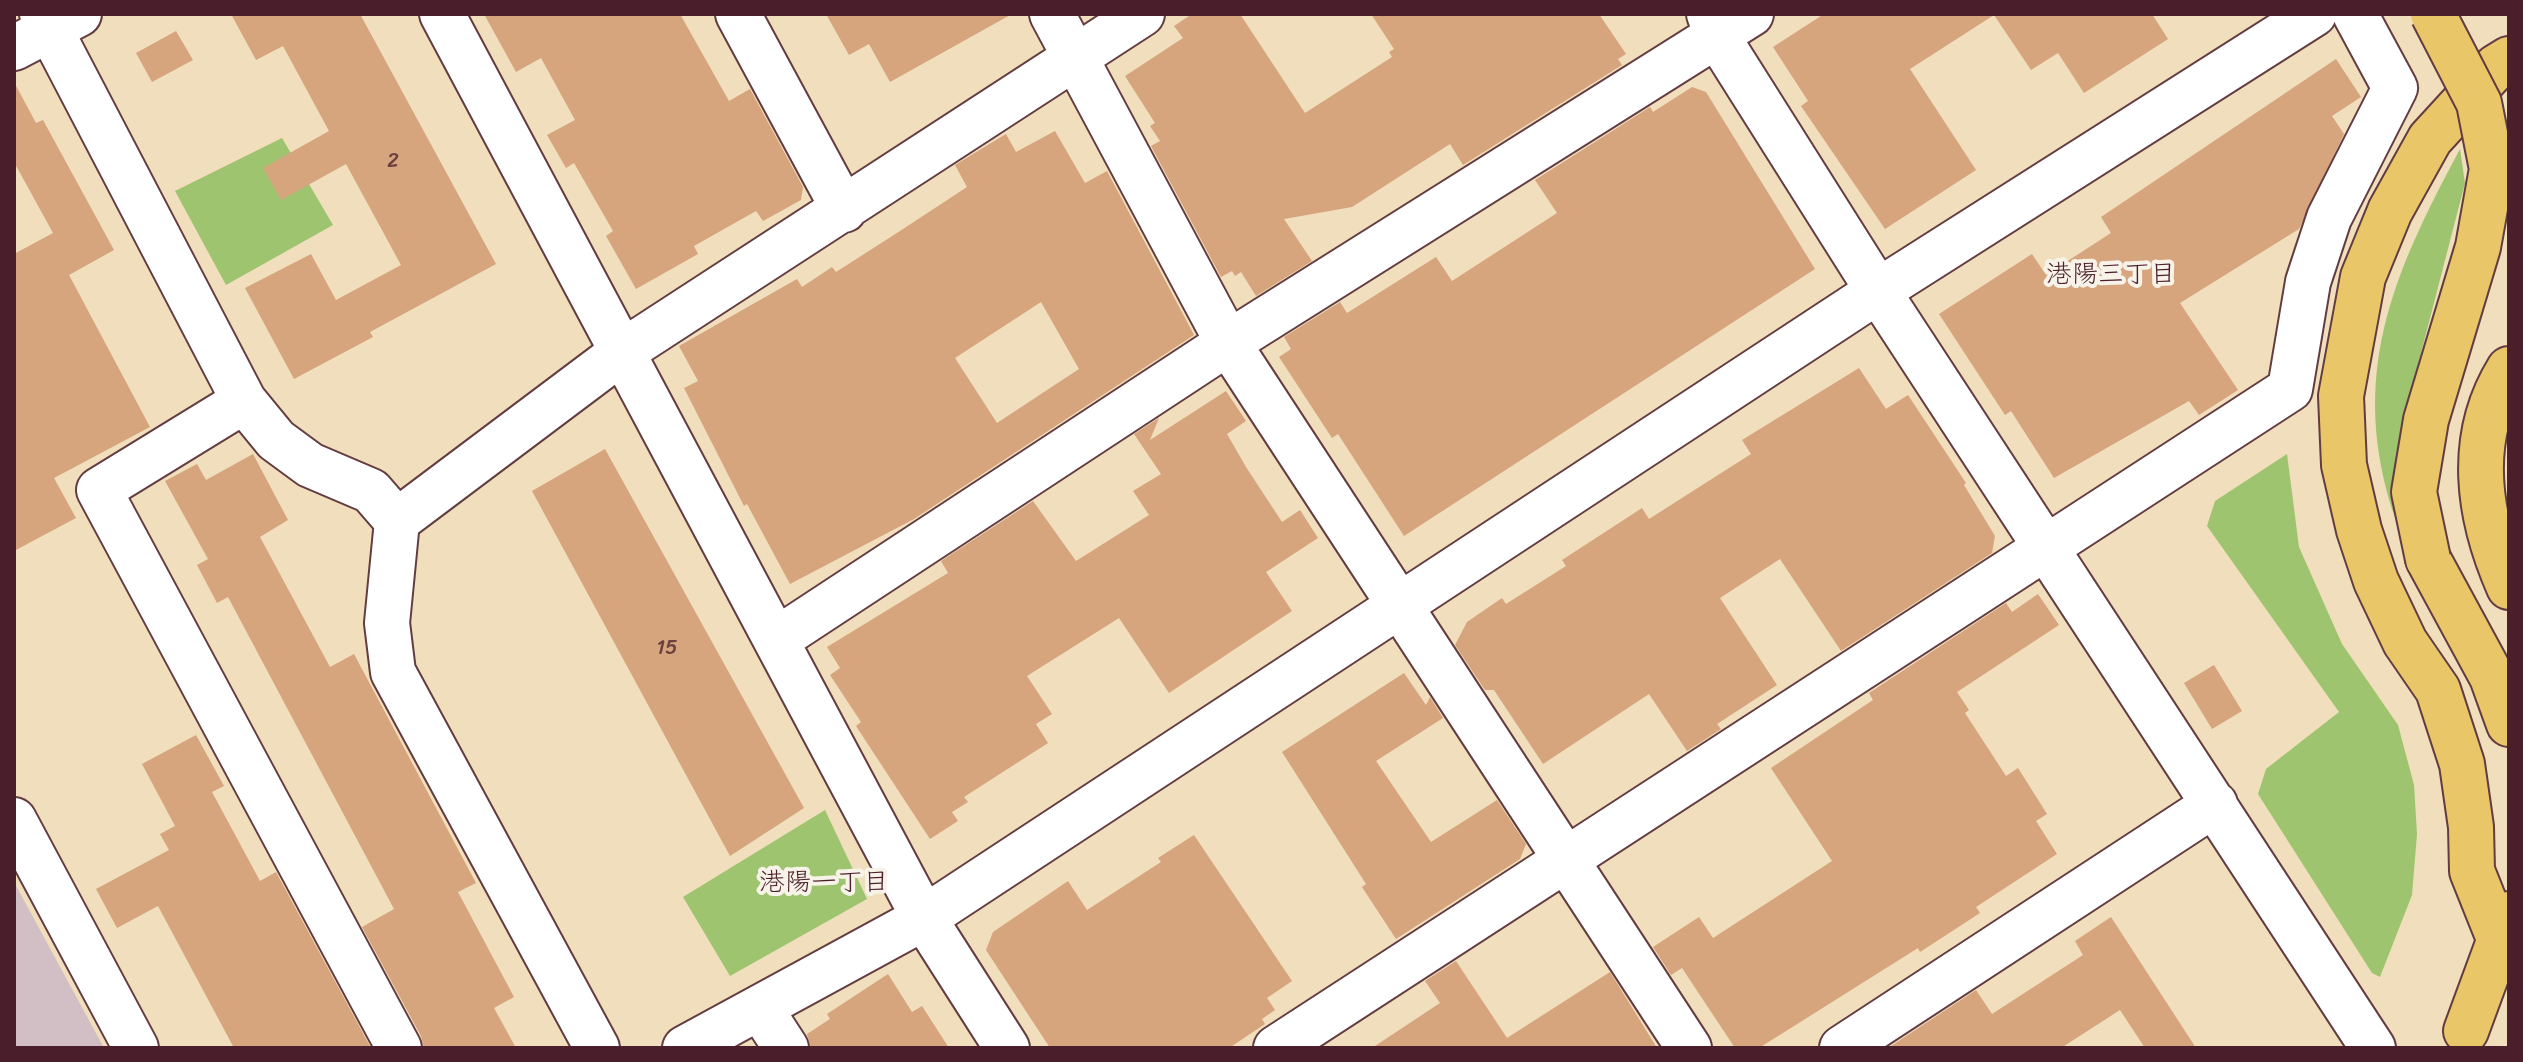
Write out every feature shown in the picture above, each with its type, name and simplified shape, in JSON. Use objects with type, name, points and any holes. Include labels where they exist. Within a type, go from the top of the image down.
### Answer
[{"type":"highway","points":[[2433,14],[2479,103],[2492,169],[2478,247],[2426,420],[2414,492],[2428,559],[2492,677],[2509,724]]},
{"type":"highway","points":[[2453,1040],[2504,925],[2472,871],[2471,827],[2462,764],[2438,690],[2405,642],[2376,581],[2359,530],[2344,465],[2341,396],[2363,277],[2390,211],[2430,139],[2496,67],[2509,59]]},
{"type":"highway","points":[[2509,369],[2499,385],[2483,431],[2481,491],[2490,543],[2509,587]]},
{"type":"highway","points":[[2453,1040],[2509,1002]]},
{"type":"street","points":[[442,14],[924,918],[1007,1048]]},
{"type":"street","points":[[738,14],[844,210]]},
{"type":"street","points":[[1052,14],[1228,343],[1689,1048]]},
{"type":"street","points":[[397,521],[622,352],[1142,14]]},
{"type":"street","points":[[685,1048],[924,918],[1878,291],[2314,14]]},
{"type":"street","points":[[1276,1048],[2290,389],[2308,282],[2329,218],[2395,88],[2355,14]]},
{"type":"street","points":[[776,640],[1716,19],[1878,291],[2373,1048]]},
{"type":"street","points":[[47,26],[244,401],[276,440],[310,465],[371,491],[397,521],[387,623],[393,672],[597,1048]]},
{"type":"street","points":[[244,401],[99,490],[399,1048]]},
{"type":"street","points":[[1842,1048],[2215,804]]},
{"type":"street","points":[[14,820],[136,1048]]},
{"type":"street","points":[[760,1008],[786,1048]]},
{"type":"shaded area","points":[[14,882],[104,1048],[14,1048]]},
{"type":"green space","points":[[282,138],[333,225],[226,285],[175,191]]},
{"type":"green space","points":[[2460,149],[2465,183],[2399,438],[2395,518],[2381,467],[2375,418],[2377,372],[2384,327],[2415,239]]},
{"type":"green space","points":[[2287,454],[2299,547],[2342,644],[2398,725],[2414,785],[2417,834],[2412,895],[2380,977],[2372,973],[2258,794],[2266,769],[2339,712],[2207,526],[2215,501]]},
{"type":"green space","points":[[825,810],[867,899],[730,976],[683,897]]},
{"type":"building","points":[[231,14],[360,14],[496,264],[370,332],[373,337],[294,379],[245,288],[311,254],[336,300],[401,265],[346,164],[281,200],[263,168],[329,131],[283,46],[256,60]]},
{"type":"building","points":[[484,14],[680,14],[729,101],[750,89],[803,187],[801,200],[763,221],[756,211],[694,246],[698,254],[636,289],[606,236],[613,231],[574,163],[566,168],[547,135],[575,120],[541,58],[516,72]]},
{"type":"building","points":[[826,14],[1012,14],[890,82],[869,44],[849,55]]},
{"type":"building","points":[[1192,14],[1240,14],[1305,113],[1392,57],[1389,52],[1394,49],[1371,14],[1599,14],[1626,54],[1618,59],[1622,65],[1463,165],[1450,144],[1352,207],[1284,219],[1312,261],[1256,296],[1241,272],[1235,276],[1232,271],[1221,277],[1151,146],[1160,141],[1150,126],[1155,123],[1125,76],[1183,38],[1174,26]]},
{"type":"building","points":[[1824,14],[2152,14],[2168,39],[2084,93],[2058,53],[2031,70],[1994,15],[1910,69],[1976,170],[1885,229],[1801,106],[1808,101],[1773,47]]},
{"type":"building","points":[[176,31],[193,60],[152,82],[136,53]]},
{"type":"building","points":[[2336,59],[2361,97],[2332,116],[2344,134],[2299,229],[2180,303],[2238,390],[2199,415],[2189,401],[2054,478],[2011,411],[2005,415],[1939,314],[2032,254],[2046,275],[2111,233],[2101,217]]},
{"type":"building","points":[[14,82],[36,123],[43,120],[114,250],[69,275],[150,427],[54,478],[76,518],[14,551],[14,254],[53,233],[14,162]]},
{"type":"building","points":[[1692,87],[1706,92],[1815,269],[1404,536],[1338,434],[1332,438],[1279,357],[1291,349],[1284,337],[1340,302],[1347,313],[1436,257],[1452,281],[1557,213],[1535,180],[1650,107],[1653,112]]},
{"type":"building","points":[[1055,131],[1085,183],[1107,171],[1194,335],[914,519],[790,584],[747,504],[744,506],[684,388],[698,381],[679,346],[797,279],[802,287],[832,267],[836,272],[900,231],[967,187],[955,165],[1006,134],[1016,152]],"holes":[[[1041,302],[1079,369],[997,423],[955,358]]]},
{"type":"building","points":[[1859,368],[1886,409],[1908,395],[1966,483],[1964,485],[1995,536],[1992,553],[1841,651],[1780,559],[1720,598],[1777,685],[1717,724],[1721,729],[1687,751],[1649,694],[1543,764],[1494,690],[1485,690],[1455,645],[1467,622],[1502,598],[1506,604],[1566,566],[1562,560],[1642,508],[1649,519],[1751,454],[1742,440]]},
{"type":"building","points":[[1226,391],[1246,421],[1227,434],[1246,467],[1282,522],[1300,510],[1318,538],[1266,572],[1292,611],[1169,693],[1119,618],[1027,676],[1052,714],[1036,724],[1048,743],[964,797],[968,802],[952,812],[958,821],[930,839],[856,726],[861,722],[830,675],[840,668],[827,647],[948,573],[941,561],[1033,501],[1076,561],[1149,515],[1133,491],[1161,474],[1134,434],[1159,418],[1150,440]]},
{"type":"building","points":[[605,449],[804,808],[730,856],[532,491]]},
{"type":"building","points":[[253,454],[288,520],[260,537],[330,667],[354,654],[476,883],[458,892],[514,997],[494,1008],[516,1048],[424,1048],[421,1036],[362,927],[394,909],[228,597],[217,603],[197,565],[208,559],[165,481],[197,464],[206,480]]},
{"type":"building","points":[[2038,594],[2059,625],[1957,692],[1969,710],[1965,713],[2006,776],[2018,768],[2047,814],[2036,821],[2057,854],[1976,907],[1980,913],[1920,952],[1918,948],[1759,1048],[1735,1048],[1682,968],[1671,975],[1653,947],[1699,917],[1713,938],[1832,861],[1771,768],[1873,700],[1869,693],[2006,603],[2012,612]]},
{"type":"building","points":[[2214,665],[2242,711],[2212,729],[2184,683]]},
{"type":"building","points":[[1404,673],[1426,705],[1430,697],[1443,718],[1376,761],[1431,842],[1497,800],[1526,844],[1520,859],[1396,939],[1362,887],[1366,884],[1282,752]]},
{"type":"building","points":[[196,735],[224,786],[212,792],[260,881],[276,872],[371,1048],[234,1048],[158,906],[117,928],[96,889],[169,850],[160,834],[175,826],[142,764]]},
{"type":"building","points":[[1194,835],[1292,981],[1267,998],[1275,1010],[1262,1019],[1265,1024],[1229,1048],[1050,1048],[986,950],[993,932],[1068,881],[1087,910],[1161,862],[1158,858]]},
{"type":"building","points":[[2111,917],[2196,1048],[2145,1048],[2120,1010],[2061,1048],[1888,1048],[1976,990],[1992,1014],[2083,955],[2075,941]]},
{"type":"building","points":[[1456,961],[1507,1038],[1610,972],[1657,1048],[1372,1048],[1440,1003],[1425,981]]},
{"type":"building","points":[[888,974],[912,1012],[922,1006],[949,1048],[811,1048],[807,1034],[830,1019],[827,1014]]},
{"type":"district","name":"港陽三丁目","points":[[2111,275]]},
{"type":"district","name":"港陽一丁目","points":[[824,883]]}]
